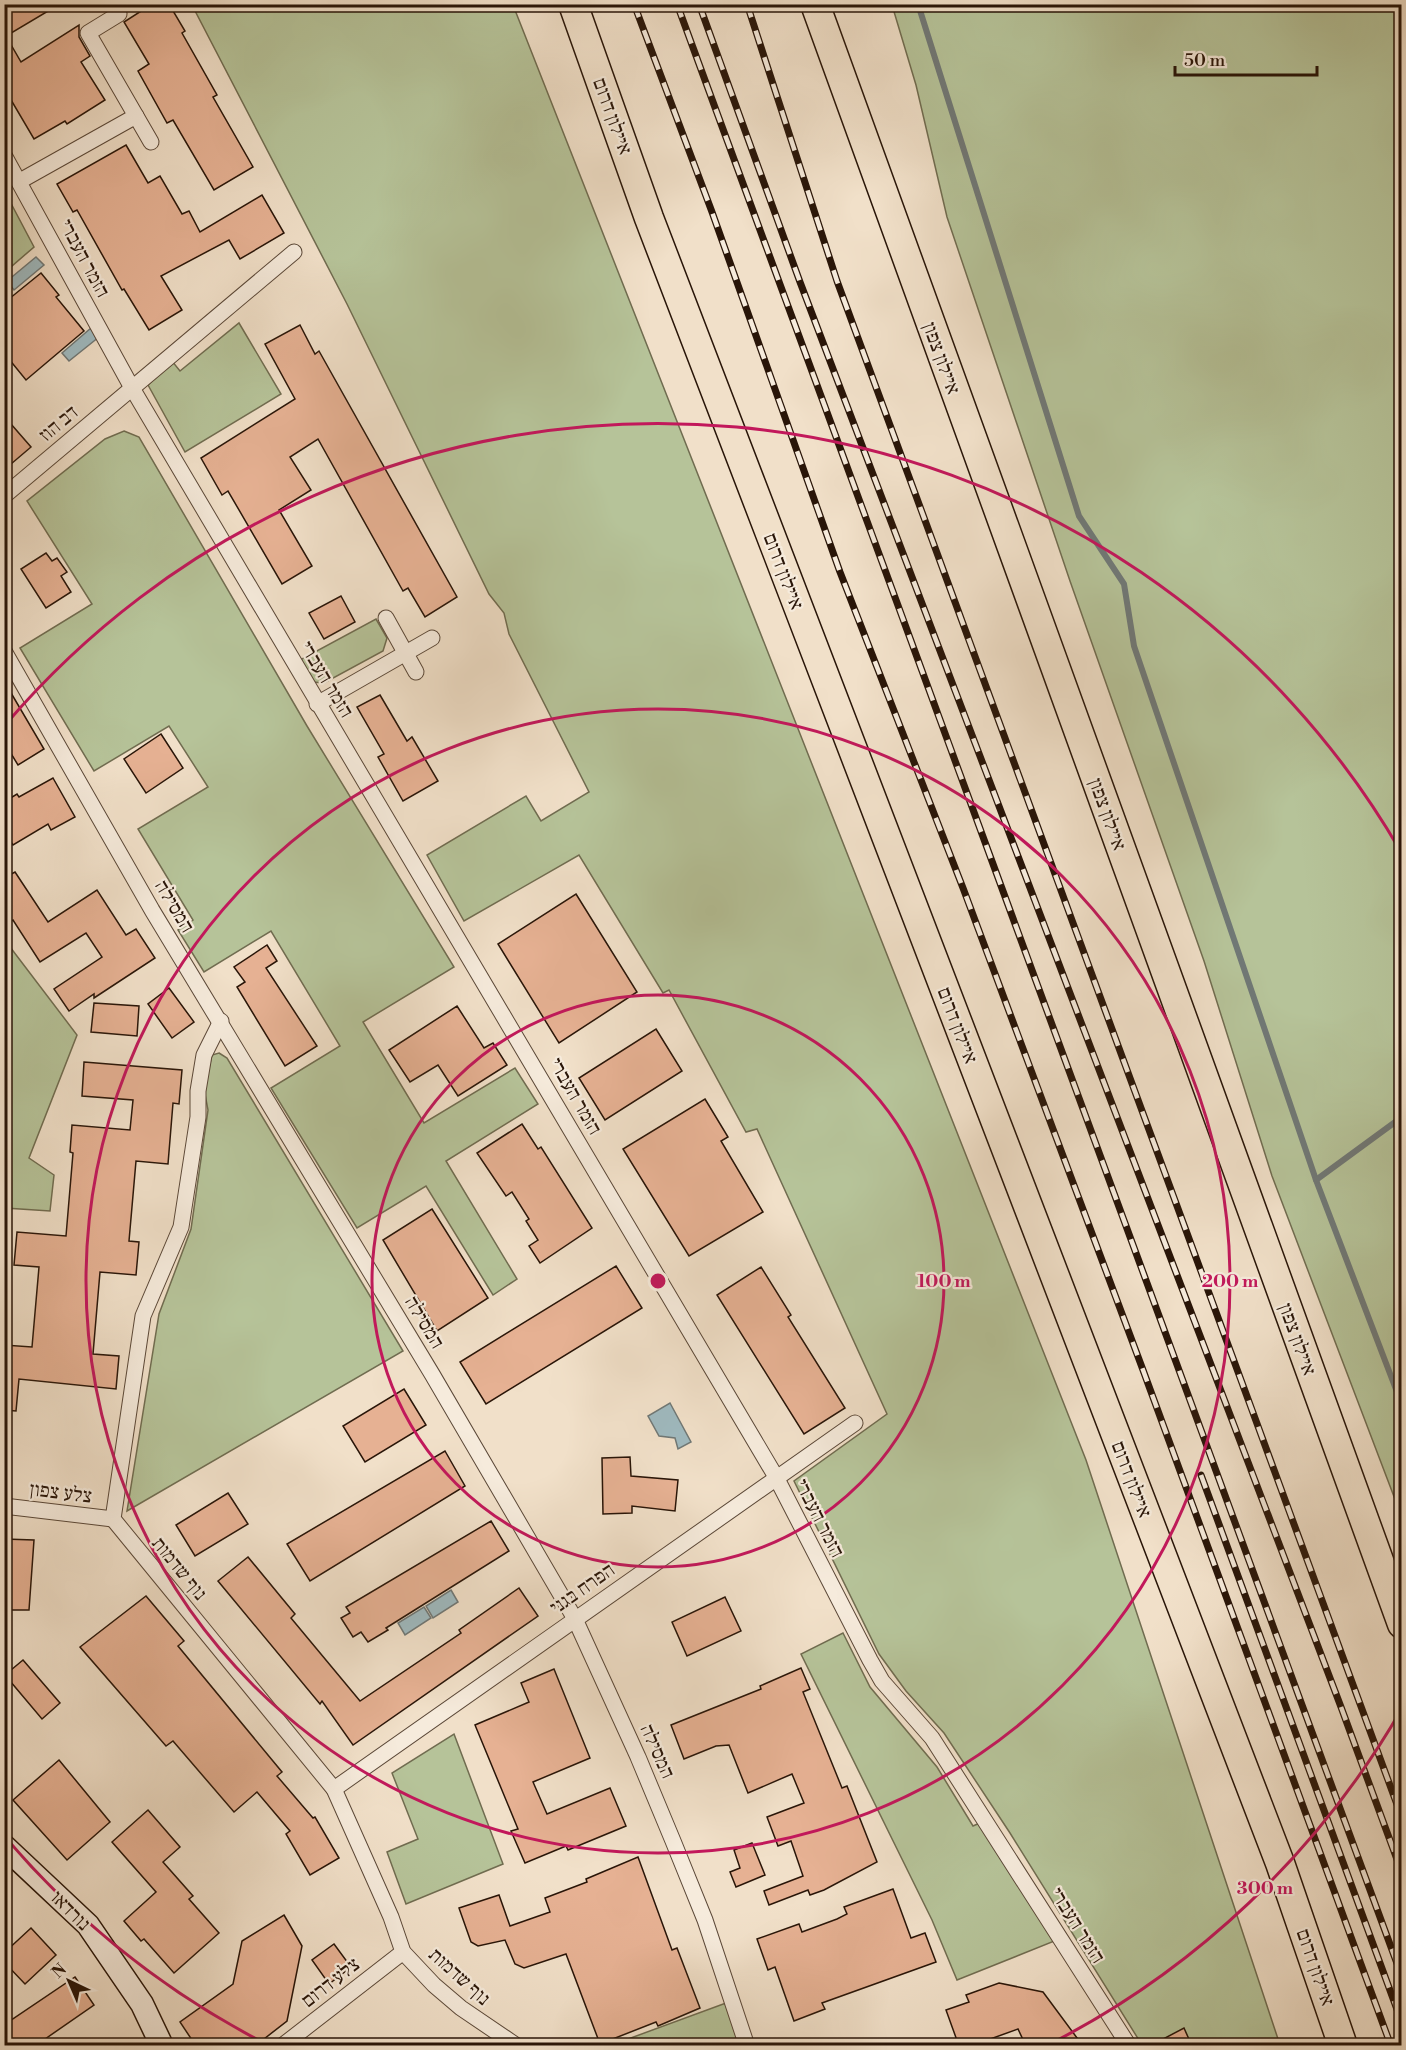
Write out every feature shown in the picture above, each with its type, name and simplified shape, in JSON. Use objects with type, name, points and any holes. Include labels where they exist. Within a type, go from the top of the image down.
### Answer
[{"type":"highway","points":[[561,4],[649,218]]},
{"type":"highway","name":"איילון דרום","points":[[573,4],[649,218],[1276,1851],[1343,2046]]},
{"type":"highway","name":"איילון צפון","points":[[815,4],[1401,1624]]},
{"type":"highway","points":[[832,4],[956,395]]},
{"type":"street","points":[[119,14],[88,33],[151,142]]},
{"type":"street","points":[[20,181],[136,116]]},
{"type":"street","name":"הזמר העברי","points":[[4,155],[132,388],[776,1476],[860,1643],[882,1681],[932,1737],[1129,2046]]},
{"type":"street","name":"דב הוז","points":[[7,493],[294,252]]},
{"type":"street","points":[[386,618],[416,672]]},
{"type":"street","points":[[317,704],[432,638]]},
{"type":"street","name":"המסילה","points":[[4,651],[152,910],[221,1021],[575,1619],[638,1757],[705,1920],[747,2046]]},
{"type":"street","points":[[113,1519],[143,1316],[181,1227],[198,1117],[198,1091],[204,1055],[221,1021]]},
{"type":"street","name":"הפרח בגני","points":[[334,1789],[776,1476],[855,1423]]},
{"type":"street","name":"צלע צפון","points":[[4,1506],[113,1519]]},
{"type":"street","name":"נוף שדמות","points":[[113,1519],[334,1789],[391,1917],[403,1952],[434,1986],[461,2008],[517,2046]]},
{"type":"street","name":"נורדאו","points":[[4,1846],[88,1925],[142,2004],[162,2046]]},
{"type":"street","name":"צלע דרום","points":[[282,2046],[403,1952]]},
{"type":"green space","points":[[192,5],[513,5],[1086,1460],[1280,2045],[1142,2045],[1010,1833],[944,1733],[906,1691],[879,1654],[794,1481],[887,1414],[757,1129],[746,1132],[669,990],[663,993],[579,855],[464,921],[427,855],[526,796],[541,821],[589,792],[509,634],[504,613],[489,594],[347,304]]},
{"type":"green space","points":[[892,5],[1401,5],[1401,1515],[1272,1176],[1204,961],[1070,581],[947,217],[916,85]]},
{"type":"green space","points":[[5,192],[34,247],[5,272],[7,223]]},
{"type":"green space","points":[[239,323],[281,394],[185,452],[148,385],[172,361],[180,371]]},
{"type":"green space","points":[[124,431],[139,437],[307,726],[454,967],[363,1022],[424,1123],[515,1068],[538,1104],[446,1161],[517,1279],[493,1295],[426,1186],[357,1228],[271,1088],[340,1046],[271,931],[204,972],[178,930],[193,920],[138,829],[208,787],[169,726],[94,771],[20,648],[92,604],[27,501],[105,439]]},
{"type":"green space","points":[[376,619],[387,638],[383,651],[324,683],[313,682],[300,660]]},
{"type":"green space","points":[[4,939],[77,1035],[29,1158],[54,1175],[50,1211],[5,1208]]},
{"type":"green space","points":[[219,1053],[227,1058],[403,1351],[127,1511],[159,1314],[191,1229],[208,1110],[204,1089],[212,1055]]},
{"type":"green space","points":[[843,1633],[870,1687],[937,1767],[973,1826],[982,1822],[1057,1940],[957,1980],[932,1920],[801,1654]]},
{"type":"green space","points":[[454,1734],[503,1864],[406,1904],[387,1852],[418,1839],[392,1773]]},
{"type":"green space","points":[[726,2003],[739,2046],[609,2046]]},
{"type":"water","points":[[36,257],[44,265],[14,290],[7,281]]},
{"type":"water","points":[[91,328],[99,337],[69,361],[62,353]]},
{"type":"water","points":[[670,1403],[691,1442],[678,1449],[675,1438],[659,1436],[648,1416]]},
{"type":"water","points":[[451,1590],[458,1602],[433,1618],[426,1606]]},
{"type":"water","points":[[424,1607],[431,1618],[405,1635],[398,1623]]},
{"type":"building","points":[[4,4],[60,4],[6,36],[21,62],[79,25],[79,37],[90,56],[81,62],[105,100],[67,124],[65,121],[34,139],[4,88]]},
{"type":"building","points":[[152,4],[169,4],[185,31],[182,33],[217,95],[213,97],[253,167],[214,190],[173,120],[167,123],[138,71],[149,64],[124,22]]},
{"type":"building","points":[[126,145],[148,183],[160,176],[182,214],[189,211],[200,232],[262,195],[284,233],[240,259],[229,240],[161,276],[182,310],[149,330],[124,289],[122,290],[77,210],[73,212],[57,184]]},
{"type":"building","points":[[41,273],[59,295],[56,297],[84,331],[26,380],[4,353],[4,303]]},
{"type":"building","points":[[300,325],[315,354],[319,351],[457,597],[425,617],[408,588],[403,591],[318,439],[290,457],[311,490],[279,510],[312,566],[282,584],[228,491],[222,495],[201,458],[295,399],[265,344]]},
{"type":"building","points":[[4,416],[31,447],[4,470]]},
{"type":"building","points":[[46,553],[52,561],[57,558],[67,572],[61,576],[71,592],[46,608],[21,569]]},
{"type":"building","points":[[341,596],[355,622],[324,639],[309,613]]},
{"type":"building","points":[[4,681],[44,749],[18,765],[4,742]]},
{"type":"building","points":[[380,695],[407,741],[412,737],[438,781],[403,801],[378,757],[384,754],[357,707]]},
{"type":"building","points":[[161,734],[183,768],[146,793],[124,759]]},
{"type":"building","points":[[53,778],[75,817],[51,830],[48,824],[13,845],[4,832],[4,802],[17,794],[19,797]]},
{"type":"building","points":[[15,872],[48,922],[97,890],[126,935],[136,929],[155,958],[94,998],[94,994],[69,1011],[54,989],[102,957],[86,933],[40,962],[13,920],[4,925],[4,878]]},
{"type":"building","points":[[576,894],[637,992],[559,1043],[498,944]]},
{"type":"building","points":[[267,945],[277,961],[266,968],[317,1046],[285,1066],[237,987],[245,982],[234,967]]},
{"type":"building","points":[[169,988],[194,1022],[172,1038],[148,1004]]},
{"type":"building","points":[[94,1003],[139,1006],[137,1036],[91,1032]]},
{"type":"building","points":[[457,1006],[484,1048],[493,1043],[507,1065],[458,1096],[438,1065],[410,1082],[389,1050]]},
{"type":"building","points":[[656,1029],[682,1071],[605,1120],[579,1078]]},
{"type":"building","points":[[84,1062],[182,1070],[179,1104],[173,1103],[168,1164],[136,1161],[129,1241],[139,1242],[136,1275],[100,1272],[93,1354],[119,1356],[116,1389],[19,1379],[16,1411],[4,1410],[4,1345],[32,1347],[39,1267],[14,1265],[17,1232],[66,1236],[73,1153],[70,1152],[72,1125],[130,1130],[133,1100],[82,1096]]},
{"type":"building","points":[[705,1099],[728,1137],[721,1141],[763,1212],[689,1256],[623,1149]]},
{"type":"building","points":[[522,1124],[538,1149],[541,1147],[592,1228],[540,1263],[529,1246],[538,1240],[526,1221],[529,1219],[512,1192],[506,1196],[477,1153]]},
{"type":"building","points":[[432,1209],[488,1298],[437,1331],[383,1240]]},
{"type":"building","points":[[616,1266],[642,1308],[486,1404],[460,1362]]},
{"type":"building","points":[[761,1267],[791,1315],[788,1317],[845,1408],[804,1434],[717,1295]]},
{"type":"building","points":[[404,1389],[426,1425],[365,1462],[343,1426]]},
{"type":"building","points":[[445,1451],[465,1486],[310,1581],[287,1544]]},
{"type":"building","points":[[630,1457],[631,1476],[678,1480],[675,1511],[632,1506],[632,1513],[603,1514],[602,1458]]},
{"type":"building","points":[[228,1493],[248,1524],[195,1556],[176,1525]]},
{"type":"building","points":[[491,1521],[509,1551],[386,1628],[388,1630],[368,1642],[361,1632],[353,1637],[341,1618],[350,1613],[346,1607]]},
{"type":"building","points":[[4,1539],[34,1540],[29,1610],[4,1610]]},
{"type":"building","points":[[248,1557],[295,1614],[291,1618],[360,1701],[461,1633],[459,1630],[519,1588],[538,1616],[353,1745],[322,1701],[320,1704],[218,1581]]},
{"type":"building","points":[[146,1596],[184,1641],[178,1646],[282,1772],[277,1776],[313,1818],[315,1817],[339,1858],[310,1875],[286,1834],[290,1831],[257,1792],[234,1812],[173,1741],[166,1746],[80,1647]]},
{"type":"building","points":[[725,1597],[741,1631],[687,1656],[672,1622]]},
{"type":"building","points":[[23,1660],[60,1703],[42,1719],[5,1675]]},
{"type":"building","points":[[801,1668],[810,1689],[803,1692],[842,1788],[847,1786],[877,1862],[824,1890],[810,1895],[808,1890],[769,1905],[764,1891],[803,1876],[791,1841],[778,1846],[767,1817],[804,1803],[792,1774],[748,1793],[729,1745],[716,1746],[684,1759],[671,1725],[761,1689],[760,1686]]},
{"type":"building","points":[[554,1669],[590,1758],[533,1782],[547,1814],[610,1788],[626,1826],[568,1850],[566,1846],[525,1863],[511,1831],[518,1829],[475,1725],[529,1702],[521,1683]]},
{"type":"building","points":[[59,1760],[110,1822],[67,1860],[13,1800]]},
{"type":"building","points":[[148,1810],[180,1847],[163,1862],[193,1896],[189,1899],[219,1933],[174,1973],[144,1939],[141,1941],[124,1921],[156,1892],[112,1842]]},
{"type":"building","points":[[752,1843],[765,1875],[736,1887],[730,1872],[740,1868],[734,1850]]},
{"type":"building","points":[[638,1857],[672,1950],[677,1948],[700,2008],[658,2026],[656,2022],[600,2044],[566,1954],[524,1968],[515,1964],[505,1940],[478,1946],[471,1942],[459,1908],[499,1895],[510,1926],[550,1912],[545,1898],[587,1882],[586,1879]]},
{"type":"building","points":[[893,1889],[911,1938],[925,1933],[936,1962],[822,2003],[825,2009],[794,2021],[775,1967],[768,1970],[757,1939],[799,1924],[802,1932],[847,1914],[844,1907]]},
{"type":"building","points":[[284,1915],[302,1946],[287,2021],[255,2046],[196,2046],[180,2022],[233,1984],[242,1941]]},
{"type":"building","points":[[31,1928],[56,1955],[25,1984],[4,1962],[4,1953]]},
{"type":"building","points":[[334,1944],[351,1967],[329,1984],[312,1960]]},
{"type":"building","points":[[75,1977],[94,2005],[35,2046],[4,2046],[4,2025]]},
{"type":"building","points":[[999,1983],[1043,1992],[1083,2046],[1026,2046],[1018,2029],[971,2046],[959,2046],[946,2010],[969,2002],[966,1995]]},
{"type":"building","points":[[1184,2028],[1192,2046],[1150,2046]]},
{"type":"waterway","points":[[918,4],[1079,516],[1124,584],[1134,646],[1316,1180],[1402,1405]]},
{"type":"waterway","points":[[1316,1180],[1402,1117]]},
{"type":"railway","points":[[634,4],[712,212],[840,572],[963,888],[1391,2046]]},
{"type":"railway","points":[[677,4],[1402,1977]]},
{"type":"railway","points":[[699,4],[800,282],[1402,1873]]},
{"type":"railway","points":[[747,4],[837,281],[1402,1818]]},
{"type":"railway","points":[[1201,1475],[1402,2023]]}]
